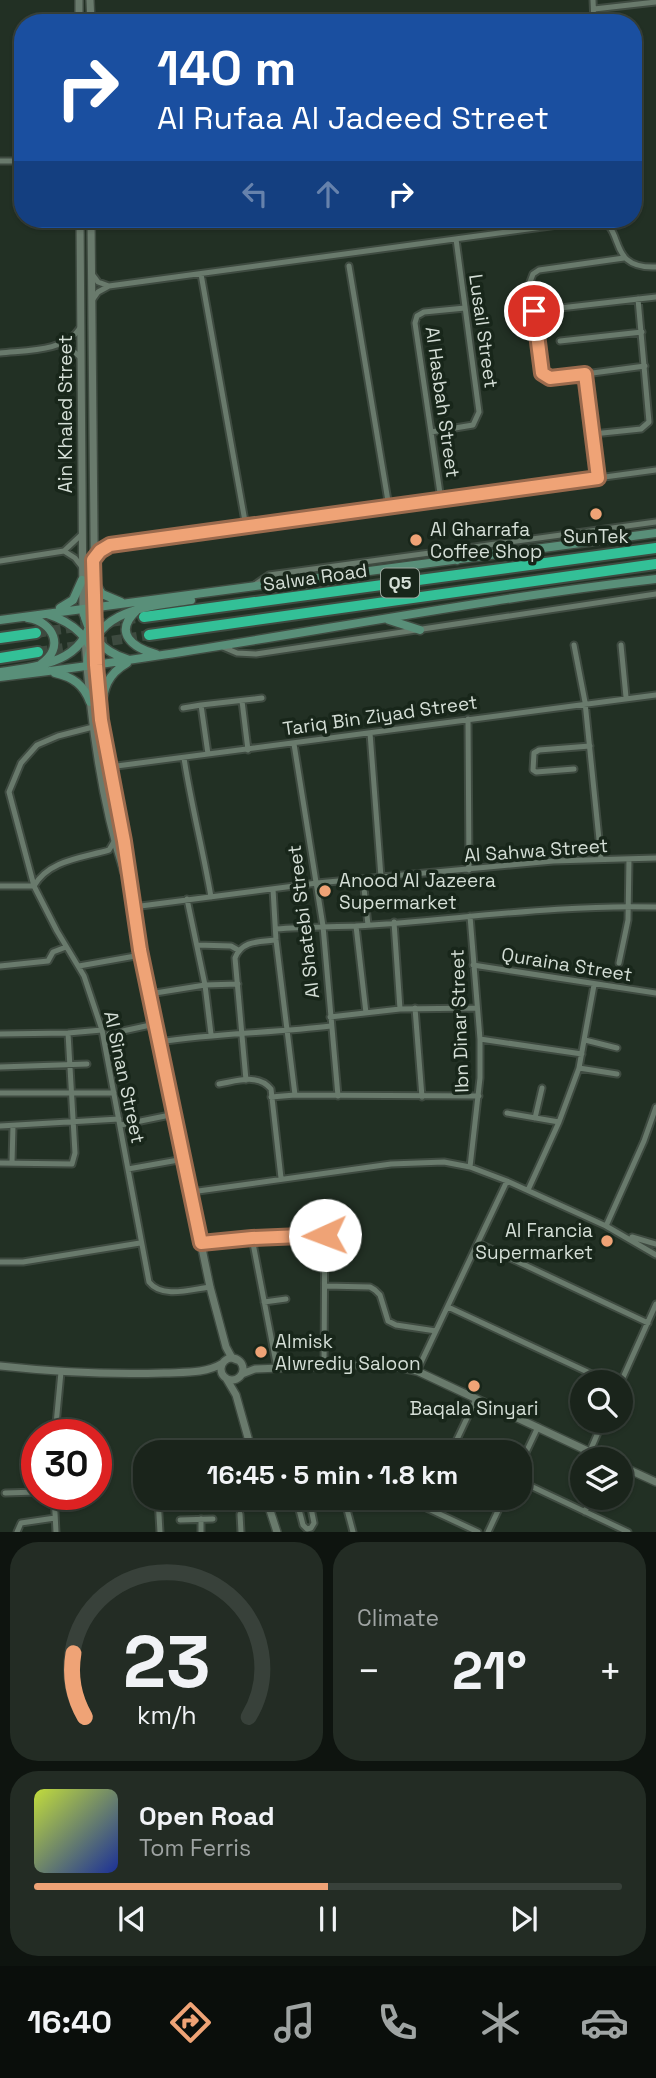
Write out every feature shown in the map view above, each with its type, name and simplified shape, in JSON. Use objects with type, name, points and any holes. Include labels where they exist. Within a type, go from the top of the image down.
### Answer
[{"type":"highway","name":"Salwa Road","points":[[141,613],[656,548]]},
{"type":"highway","name":"Salwa Road","points":[[149,635],[656,564]]},
{"type":"highway","points":[[0,638],[36,633]]},
{"type":"highway","points":[[0,658],[38,652]]},
{"type":"main road","points":[[644,534],[656,525]]},
{"type":"main road","name":"Salwa Road","points":[[0,620],[656,533]]},
{"type":"main road","points":[[441,552],[457,560]]},
{"type":"main road","points":[[0,675],[133,660],[656,579]]},
{"type":"main road","points":[[44,614],[68,605],[82,580]]},
{"type":"main road","points":[[93,580],[102,594],[124,603]]},
{"type":"main road","points":[[641,580],[656,585]]},
{"type":"main road","points":[[42,669],[62,659],[109,622],[252,587]]},
{"type":"main road","points":[[91,666],[93,607]]},
{"type":"main road","points":[[83,608],[90,637]]},
{"type":"main road","points":[[141,613],[127,623],[128,638],[142,650],[163,655]]},
{"type":"main road","points":[[44,614],[73,626],[111,653],[133,660]]},
{"type":"main road","points":[[20,617],[38,620],[52,632],[55,648],[42,669]]},
{"type":"main road","points":[[386,619],[420,629]]},
{"type":"main road","points":[[100,712],[107,681],[119,668],[133,660]]},
{"type":"main road","points":[[42,669],[75,680],[84,688],[90,702]]},
{"type":"street","points":[[593,0],[594,14]]},
{"type":"street","points":[[594,9],[656,2]]},
{"type":"street","name":"Ain Khaled Street","points":[[80,228],[83,608]]},
{"type":"street","name":"Ain Khaled Street","points":[[91,228],[93,607]]},
{"type":"street","points":[[92,302],[98,292],[109,286],[540,228]]},
{"type":"street","points":[[611,228],[628,262],[641,267],[656,267]]},
{"type":"street","name":"Lusail Street","points":[[431,432],[473,425],[478,418],[456,239]]},
{"type":"street","points":[[624,258],[536,271],[530,282],[542,373],[550,378],[645,366]]},
{"type":"street","points":[[349,266],[389,507]]},
{"type":"street","points":[[91,273],[98,282],[109,286]]},
{"type":"street","points":[[201,274],[246,527]]},
{"type":"street","points":[[534,311],[656,297]]},
{"type":"street","points":[[593,434],[641,429],[648,425],[650,417],[638,299]]},
{"type":"street","name":"Al Hasbah Street","points":[[441,500],[415,319],[424,312],[464,307]]},
{"type":"street","points":[[0,354],[59,345],[72,339],[80,328]]},
{"type":"street","points":[[560,341],[642,332]]},
{"type":"street","points":[[59,345],[71,349],[81,358]]},
{"type":"street","points":[[585,374],[598,478]]},
{"type":"street","points":[[93,560],[100,551],[110,545],[656,470]]},
{"type":"street","name":"Salwa Road","points":[[252,587],[270,575],[656,525]]},
{"type":"street","points":[[0,561],[64,551],[81,535]]},
{"type":"street","points":[[93,535],[110,545]]},
{"type":"street","points":[[64,551],[82,567]]},
{"type":"street","points":[[220,646],[237,653],[256,654],[656,594]]},
{"type":"street","points":[[574,645],[585,702],[601,859]]},
{"type":"street","points":[[621,645],[626,697]]},
{"type":"street","points":[[91,666],[90,702],[99,768],[115,839],[130,889]]},
{"type":"street","points":[[91,666],[124,841],[141,955],[210,1287],[226,1348],[232,1358],[255,1369]]},
{"type":"street","name":"Tariq Bin Ziyad Street","points":[[108,767],[294,744],[585,702],[656,695]]},
{"type":"street","points":[[183,708],[262,698]]},
{"type":"street","points":[[242,701],[248,750]]},
{"type":"street","points":[[201,705],[208,754]]},
{"type":"street","points":[[468,719],[469,870]]},
{"type":"street","name":"Al Sinan Street","points":[[93,727],[37,745],[21,763],[9,792],[34,886],[79,966],[102,1030],[149,1282],[153,1287],[167,1291],[210,1287]]},
{"type":"street","points":[[370,733],[381,877]]},
{"type":"street","name":"Al Shatebi Street","points":[[294,744],[323,926],[338,1096]]},
{"type":"street","points":[[575,769],[536,772],[533,770],[532,757],[539,750],[590,746]]},
{"type":"street","points":[[184,758],[211,897]]},
{"type":"street","points":[[0,886],[34,886],[40,876],[49,869],[109,850],[115,839]]},
{"type":"street","points":[[109,850],[121,860]]},
{"type":"street","name":"Al Sahwa Street","points":[[133,907],[381,877],[553,862],[656,858]]},
{"type":"street","points":[[619,963],[628,907],[629,859]]},
{"type":"street","points":[[363,879],[368,925]]},
{"type":"street","points":[[273,889],[276,940],[295,1095]]},
{"type":"street","points":[[187,899],[205,985],[211,1034]]},
{"type":"street","points":[[276,929],[356,926],[551,909],[656,907]]},
{"type":"street","name":"Ibn Dinar Street","points":[[470,916],[480,1039],[479,1097],[470,1167]]},
{"type":"street","points":[[394,922],[400,1009]]},
{"type":"street","points":[[356,926],[366,1013]]},
{"type":"street","points":[[246,1080],[235,963],[238,950],[249,944],[276,940]]},
{"type":"street","points":[[197,945],[231,946],[238,950]]},
{"type":"street","points":[[0,966],[48,961],[52,952],[66,947]]},
{"type":"street","points":[[79,966],[141,955]]},
{"type":"street","name":"Quraina Street","points":[[473,965],[656,993]]},
{"type":"street","points":[[149,994],[205,985],[238,984]]},
{"type":"street","points":[[528,1190],[559,1122],[579,1068],[594,985]]},
{"type":"street","points":[[415,1008],[422,1097]]},
{"type":"street","points":[[330,1017],[415,1008],[477,1008]]},
{"type":"street","points":[[109,1034],[155,1024]]},
{"type":"street","points":[[159,1042],[211,1034],[331,1026]]},
{"type":"street","points":[[0,1034],[102,1030]]},
{"type":"street","points":[[0,1163],[72,1164],[75,1153],[68,1033]]},
{"type":"street","points":[[480,1039],[582,1055]]},
{"type":"street","points":[[584,1040],[617,1048]]},
{"type":"street","points":[[0,1067],[87,1064]]},
{"type":"street","points":[[579,1068],[617,1074]]},
{"type":"street","points":[[219,1084],[258,1080],[271,1089],[281,1178]]},
{"type":"street","points":[[535,1118],[542,1088]]},
{"type":"street","points":[[0,1093],[114,1093]]},
{"type":"street","points":[[271,1097],[479,1097]]},
{"type":"street","points":[[606,1226],[645,1141],[656,1107]]},
{"type":"street","points":[[507,1113],[559,1122]]},
{"type":"street","points":[[0,1126],[120,1122],[175,1114]]},
{"type":"street","points":[[12,1162],[13,1126]]},
{"type":"street","points":[[128,1169],[184,1159]]},
{"type":"street","points":[[191,1192],[418,1162],[470,1167],[528,1190],[619,1232],[656,1244]]},
{"type":"street","points":[[417,1371],[507,1181]]},
{"type":"street","points":[[324,1367],[326,1208]]},
{"type":"street","points":[[619,1232],[656,1255]]},
{"type":"street","points":[[201,1243],[325,1235]]},
{"type":"street","points":[[252,1238],[277,1368]]},
{"type":"street","points":[[0,1262],[23,1262],[140,1243]]},
{"type":"street","points":[[478,1243],[648,1322]]},
{"type":"street","points":[[325,1286],[370,1287],[380,1295],[388,1321],[396,1325],[436,1331]]},
{"type":"street","points":[[264,1302],[286,1299]]},
{"type":"street","points":[[448,1307],[583,1370]]},
{"type":"street","points":[[626,1370],[655,1308]]},
{"type":"street","points":[[226,1348],[221,1371],[236,1395],[249,1440]]},
{"type":"street","points":[[202,1371],[230,1359],[238,1361],[243,1367],[236,1395]]},
{"type":"street","points":[[0,1366],[61,1373],[202,1371],[232,1380],[255,1369],[385,1364],[417,1371],[582,1447]]},
{"type":"street","points":[[57,1419],[61,1373]]},
{"type":"street","points":[[457,1440],[476,1399]]},
{"type":"street","points":[[532,1440],[538,1426]]},
{"type":"street","points":[[633,1471],[656,1481]]},
{"type":"street","points":[[532,1487],[628,1532]]},
{"type":"street","points":[[5,1493],[21,1492]]},
{"type":"street","points":[[55,1510],[56,1532]]},
{"type":"street","points":[[159,1510],[160,1532]]},
{"type":"street","points":[[270,1510],[277,1532]]},
{"type":"street","points":[[299,1510],[303,1525],[307,1529],[314,1523],[311,1510]]},
{"type":"street","points":[[347,1510],[353,1532]]},
{"type":"street","points":[[432,1510],[478,1532]]},
{"type":"street","points":[[488,1532],[499,1510]]},
{"type":"street","points":[[240,1514],[241,1532]]},
{"type":"street","points":[[16,1532],[21,1523],[55,1518]]},
{"type":"street","points":[[180,1520],[213,1519]]},
{"type":"street","points":[[201,1520],[201,1532]]},
{"type":"tunnel","points":[[36,633],[144,617]]},
{"type":"tunnel","points":[[38,652],[149,635]]},
{"type":"place","name":"SunTek","points":[[596,514]]},
{"type":"place","name":"Al Gharrafa Coffee Shop","points":[[416,540]]},
{"type":"place","name":"Anood Al Jazeera Supermarket","points":[[325,891]]},
{"type":"place","name":"Al Francia Supermarket","points":[[607,1241]]},
{"type":"place","name":"Almisk Alwrediy Saloon","points":[[261,1352]]},
{"type":"place","name":"Baqala Sinyari","points":[[474,1386]]},
{"type":"route","points":[[325,1235],[201,1243],[140,950],[124,841],[108,767],[96,665],[93,560],[104,547],[110,545],[598,478],[585,374],[550,378],[542,373],[534,311]]}]
